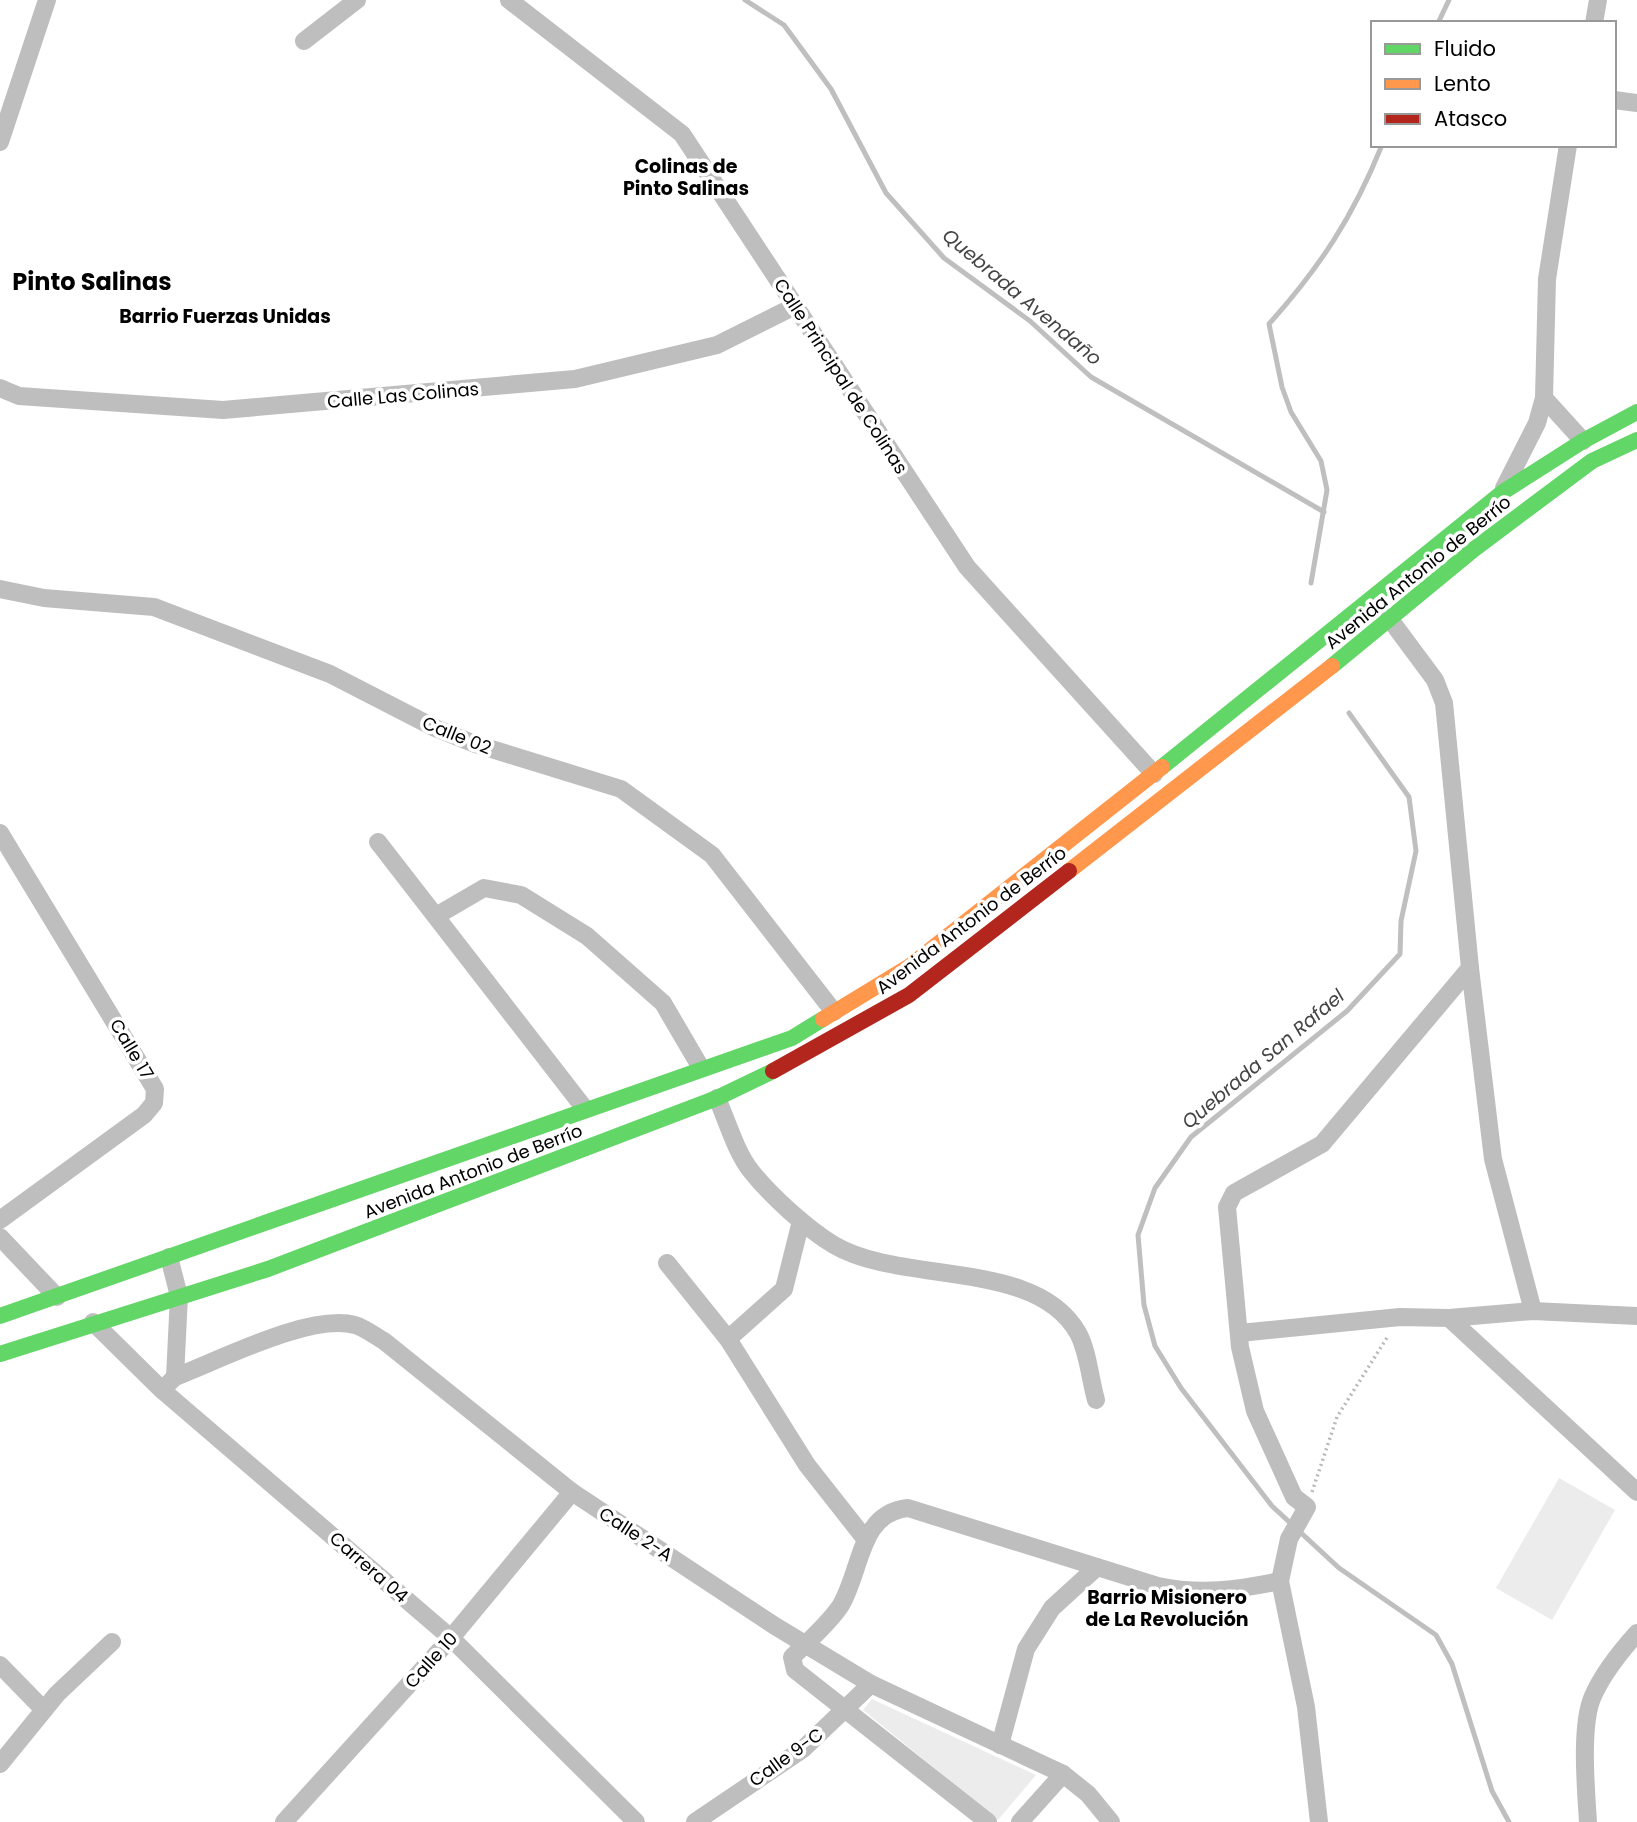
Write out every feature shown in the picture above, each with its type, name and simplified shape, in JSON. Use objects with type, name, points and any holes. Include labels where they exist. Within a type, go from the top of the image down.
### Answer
[{"type":"street","points":[[0,142],[47,0]]},
{"type":"street","points":[[304,41],[357,0]]},
{"type":"street","name":"Calle Principal de Colinas","points":[[509,0],[682,134],[967,567],[1154,774]]},
{"type":"street","points":[[1594,21],[1598,0]]},
{"type":"street","points":[[1616,100],[1637,103]]},
{"type":"street","points":[[1503,492],[1537,423],[1544,398],[1547,279],[1568,147]]},
{"type":"street","name":"Calle Las Colinas","points":[[0,388],[19,396],[223,410],[575,379],[717,345],[795,306]]},
{"type":"street","points":[[1544,398],[1583,441]]},
{"type":"street","name":"Avenida Antonio de Berrío","points":[[0,1316],[792,1038],[910,966],[1154,774],[1503,492],[1583,441],[1637,412]]},
{"type":"street","name":"Avenida Antonio de Berrío","points":[[0,1354],[93,1322],[268,1269],[717,1098],[801,1057],[909,995],[1293,698],[1473,550],[1592,461],[1637,440]]},
{"type":"street","name":"Calle 02","points":[[0,589],[44,598],[154,607],[330,674],[465,740],[621,789],[712,855],[834,1012]]},
{"type":"street","points":[[1389,618],[1435,680],[1444,703],[1470,968],[1493,1159],[1534,1311]]},
{"type":"street","name":"Calle 17","points":[[0,833],[155,1089],[154,1103],[144,1115],[0,1220]]},
{"type":"street","points":[[378,842],[585,1109]]},
{"type":"street","points":[[436,916],[484,888],[522,895],[587,936],[663,1003],[701,1068]]},
{"type":"street","points":[[1319,1822],[1306,1707],[1280,1581],[1289,1539],[1303,1514],[1255,1411],[1240,1348],[1226,1216],[1234,1193],[1322,1144],[1470,968]]},
{"type":"street","points":[[717,1098],[750,1170],[801,1221],[834,1245],[871,1261],[1000,1283],[1044,1301],[1063,1315],[1078,1334],[1096,1400]]},
{"type":"street","points":[[728,1339],[784,1289],[801,1221]]},
{"type":"street","points":[[0,1237],[57,1297]]},
{"type":"street","points":[[169,1257],[179,1296],[175,1377]]},
{"type":"street","points":[[667,1263],[728,1339],[807,1465],[866,1540]]},
{"type":"street","points":[[1240,1334],[1400,1317],[1449,1318],[1534,1311],[1637,1316]]},
{"type":"street","points":[[1449,1318],[1637,1492]]},
{"type":"street","name":"Carrera 04","points":[[93,1322],[162,1390],[451,1638],[636,1822]]},
{"type":"street","name":"Calle 2-A","points":[[162,1390],[175,1377],[311,1325],[336,1322],[358,1326],[384,1341],[572,1492],[871,1684],[1063,1774],[1088,1794],[1111,1822]]},
{"type":"street","name":"Calle 10","points":[[293,1820],[451,1638],[572,1492]]},
{"type":"street","points":[[988,1822],[795,1670],[792,1657],[840,1606],[866,1540],[878,1520],[891,1510],[908,1508],[1097,1567],[1188,1592],[1234,1591],[1280,1581]]},
{"type":"street","points":[[1000,1745],[1026,1649],[1052,1608],[1097,1567]]},
{"type":"street","points":[[1588,1822],[1585,1757],[1591,1698],[1618,1654],[1637,1633]]},
{"type":"street","points":[[0,1765],[44,1710],[112,1642]]},
{"type":"street","points":[[0,1665],[44,1710]]},
{"type":"street","name":"Calle 9-C","points":[[695,1822],[803,1749],[845,1712],[871,1684]]},
{"type":"street","points":[[1020,1822],[1063,1774]]},
{"type":"path","points":[[1303,1514],[1337,1417],[1400,1317]]},
{"type":"shaded area","points":[[1559,1478],[1615,1510],[1552,1620],[1496,1588]]},
{"type":"shaded area","points":[[872,1699],[1036,1775],[998,1820],[863,1710]]},
{"type":"waterway","name":"Quebrada Avendaño","points":[[745,0],[784,25],[831,89],[886,193],[944,258],[1030,321],[1091,377],[1324,512]]},
{"type":"waterway","name":"Quebrada San Rafael","points":[[1439,21],[1449,0]]},
{"type":"waterway","name":"Quebrada San Rafael","points":[[1311,583],[1327,490],[1321,461],[1291,412],[1282,387],[1269,324],[1334,240],[1381,147]]},
{"type":"waterway","name":"Quebrada San Rafael","points":[[1349,713],[1409,797],[1416,851],[1401,921],[1400,954],[1347,1011],[1191,1137],[1155,1188],[1138,1235],[1144,1305],[1155,1346],[1181,1388],[1272,1506],[1339,1568],[1436,1635],[1452,1664],[1492,1791],[1509,1822]]},
{"type":"traffic: fast","points":[[1162,767],[1503,492],[1583,441],[1637,412]]},
{"type":"traffic: fast","points":[[1332,666],[1473,550],[1592,461],[1637,440]]},
{"type":"traffic: fast","points":[[0,1316],[792,1038],[823,1019]]},
{"type":"traffic: fast","points":[[0,1354],[268,1269],[717,1098],[773,1071]]},
{"type":"traffic: slow","points":[[1069,871],[1332,666]]},
{"type":"traffic: slow","points":[[823,1019],[910,966],[1162,767]]},
{"type":"traffic: jam","points":[[773,1071],[909,995],[1069,871]]},
{"type":"district","name":"Colinas de Pinto Salinas","points":[[686,177]]},
{"type":"district","name":"Pinto Salinas","points":[[92,281]]},
{"type":"district","name":"Barrio Fuerzas Unidas","points":[[225,316]]},
{"type":"district","name":"Barrio Misionero de La Revolución","points":[[1167,1608]]}]
